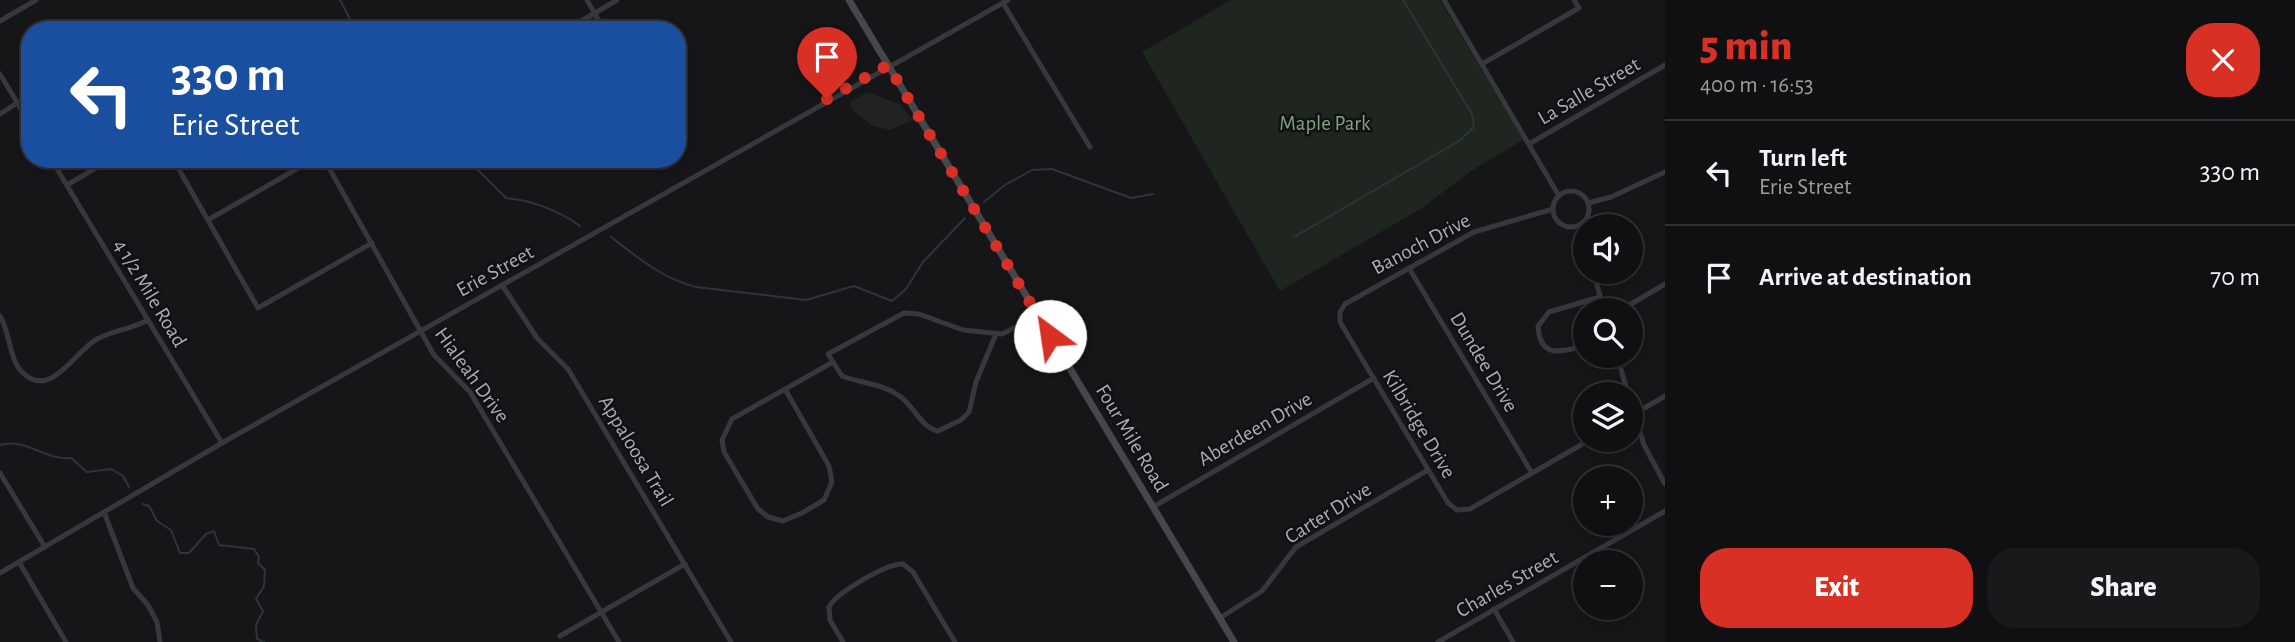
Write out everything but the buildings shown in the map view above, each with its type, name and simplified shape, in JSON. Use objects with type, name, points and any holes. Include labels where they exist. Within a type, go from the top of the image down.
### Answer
[{"type":"main road","name":"Four Mile Road","points":[[849,0],[1234,642]]},
{"type":"street","points":[[0,21],[36,0]]},
{"type":"street","points":[[587,0],[599,21]]},
{"type":"street","points":[[581,21],[617,0]]},
{"type":"street","points":[[1444,0],[1559,196]]},
{"type":"street","points":[[1482,64],[1579,8],[1574,0]]},
{"type":"street","points":[[1005,1],[1090,147]]},
{"type":"street","name":"Erie Street","points":[[0,573],[222,443],[1005,1]]},
{"type":"street","name":"La Salle Street","points":[[1529,144],[1665,65]]},
{"type":"street","points":[[0,74],[21,108]]},
{"type":"street","points":[[0,114],[18,103]]},
{"type":"street","name":"4 1/2 Mile Road","points":[[57,168],[222,443]]},
{"type":"street","points":[[67,185],[96,168]]},
{"type":"street","points":[[178,168],[258,308],[372,243]]},
{"type":"street","points":[[208,220],[298,168]]},
{"type":"street","name":"Hialeah Drive","points":[[329,168],[442,366],[470,392],[619,642]]},
{"type":"street","points":[[1588,203],[1621,193],[1665,172]]},
{"type":"street","points":[[1559,196],[1575,192],[1588,203]]},
{"type":"street","points":[[1559,196],[1553,209],[1562,225],[1573,225]]},
{"type":"street","points":[[1587,214],[1588,203]]},
{"type":"street","name":"Banoch Drive","points":[[1350,340],[1340,322],[1342,309],[1474,232],[1553,209]]},
{"type":"street","name":"Dundee Drive","points":[[1409,268],[1532,473]]},
{"type":"street","points":[[1596,284],[1600,297],[1597,298]]},
{"type":"street","points":[[1641,298],[1665,284]]},
{"type":"street","name":"Appaloosa Trail","points":[[502,285],[537,338],[568,369],[731,642]]},
{"type":"street","points":[[1573,305],[1549,312],[1538,326],[1539,337],[1550,350],[1558,352],[1573,348]]},
{"type":"street","points":[[996,334],[976,382],[969,412],[942,431],[933,431],[894,392],[873,382],[842,376],[828,354],[904,313],[919,314],[963,330],[996,334],[1008,333],[1038,316]]},
{"type":"street","points":[[0,316],[19,368],[28,376],[40,380],[60,373],[94,340],[133,328],[148,320]]},
{"type":"street","name":"Kilbridge Drive","points":[[1350,340],[1453,509],[1470,509],[1532,473]]},
{"type":"street","points":[[785,389],[829,466],[832,482],[821,502],[793,518],[778,520],[758,509],[724,452],[722,440],[732,419],[785,389],[833,362]]},
{"type":"street","name":"Aberdeen Drive","points":[[1153,506],[1374,378]]},
{"type":"street","points":[[1643,409],[1665,396]]},
{"type":"street","points":[[1643,442],[1665,484]]},
{"type":"street","points":[[1532,473],[1573,449]]},
{"type":"street","name":"Carter Drive","points":[[1220,618],[1262,591],[1296,547],[1428,470]]},
{"type":"street","points":[[0,473],[45,547]]},
{"type":"street","name":"Charles Street","points":[[1438,642],[1665,511]]},
{"type":"street","points":[[104,512],[133,587],[148,605],[157,622],[160,642]]},
{"type":"street","points":[[903,564],[905,555]]},
{"type":"street","points":[[19,562],[66,642]]},
{"type":"street","points":[[560,636],[685,564]]},
{"type":"street","points":[[843,642],[830,620],[829,607],[837,596],[891,566],[903,564],[913,572],[955,642]]},
{"type":"street","points":[[820,604],[829,607]]},
{"type":"street","points":[[1494,609],[1513,642]]},
{"type":"shaded area","points":[[867,92],[901,105],[913,120],[890,130],[872,126],[852,109],[850,102]]},
{"type":"green space","name":"Maple Park","points":[[1231,0],[1440,0],[1523,140],[1471,171],[1422,208],[1280,291],[1142,52]]},
{"type":"waterway","points":[[340,0],[351,21]]},
{"type":"waterway","points":[[1294,237],[1459,141],[1474,127],[1472,114],[1403,0]]},
{"type":"waterway","points":[[476,168],[506,198],[545,207],[580,226]]},
{"type":"waterway","points":[[984,202],[1005,185],[1032,170],[1052,169],[1131,198],[1153,194]]},
{"type":"waterway","points":[[611,237],[661,273],[696,287],[806,300],[854,286],[892,301],[906,289],[923,262],[965,218]]},
{"type":"waterway","points":[[0,445],[17,444],[53,456],[71,458],[87,472],[111,469],[123,476],[129,487]]},
{"type":"waterway","points":[[143,504],[149,506],[157,521],[171,530],[180,553],[189,553],[206,534],[214,531],[219,545],[254,549],[259,557],[258,563],[265,570],[264,586],[256,599],[263,611],[256,625],[257,639],[264,642]]},
{"type":"route","points":[[827,99],[888,65],[1050,336]]}]
